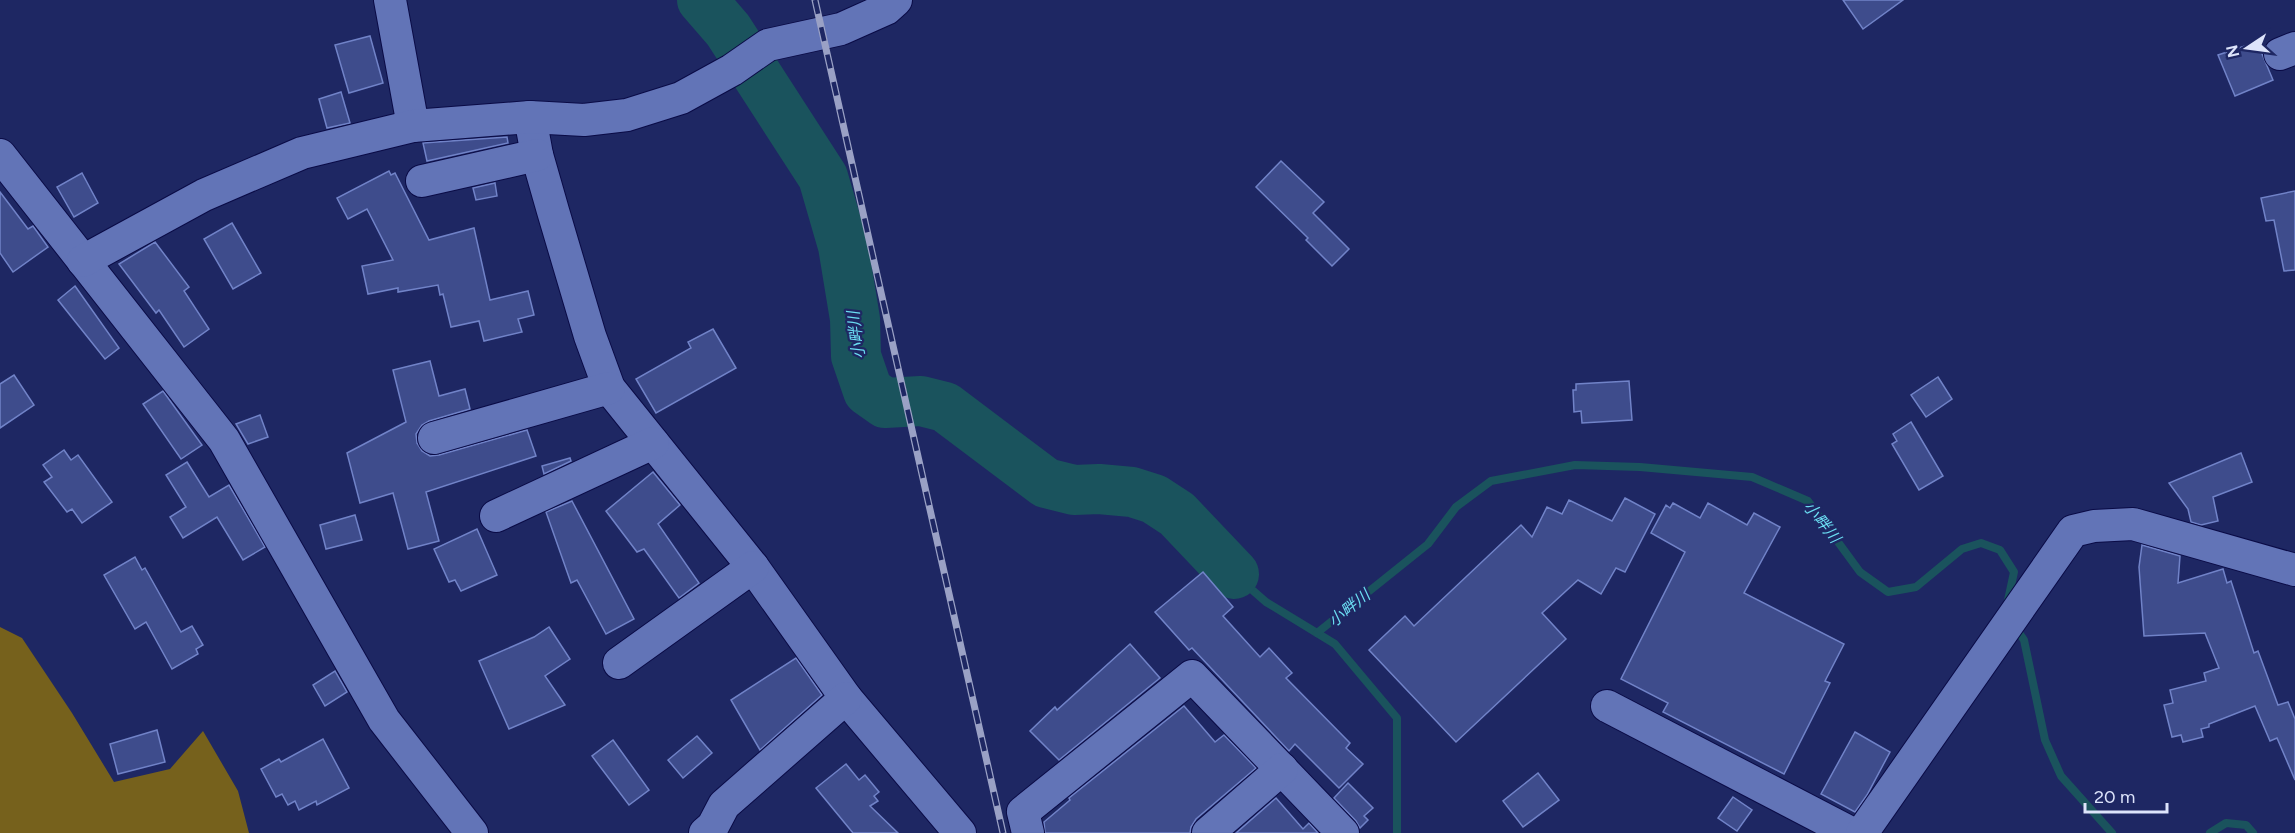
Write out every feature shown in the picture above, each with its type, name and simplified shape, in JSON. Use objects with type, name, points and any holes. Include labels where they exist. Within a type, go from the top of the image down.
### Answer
[{"type":"street","points":[[390,0],[413,126]]},
{"type":"street","points":[[83,261],[204,195],[302,153],[413,126],[530,117],[584,120],[627,115],[681,98],[732,70],[768,45],[841,29],[886,9],[896,0]]},
{"type":"street","points":[[530,117],[537,155],[590,336],[609,388],[753,567],[846,698],[960,833]]},
{"type":"street","points":[[0,155],[224,440],[384,720],[472,833]]},
{"type":"street","points":[[422,181],[537,155]]},
{"type":"street","points":[[434,438],[609,388]]},
{"type":"street","points":[[496,516],[653,443]]},
{"type":"street","points":[[1862,833],[2073,531],[2094,526],[2133,524],[2295,570]]},
{"type":"street","points":[[618,663],[753,567]]},
{"type":"street","points":[[1028,833],[1023,812],[1192,676],[1343,833]]},
{"type":"street","points":[[705,833],[713,826],[724,805],[846,698]]},
{"type":"street","points":[[1607,706],[1851,833]]},
{"type":"street","points":[[1208,833],[1282,769]]},
{"type":"shaded area","points":[[0,627],[22,638],[114,782],[170,769],[203,731],[238,791],[249,833],[0,833]]},
{"type":"building","points":[[1843,0],[1903,0],[1863,29]]},
{"type":"building","points":[[370,36],[383,83],[349,93],[335,45]]},
{"type":"building","points":[[2257,42],[2273,80],[2235,96],[2218,55]]},
{"type":"building","points":[[341,92],[350,123],[327,128],[319,99]]},
{"type":"building","points":[[507,137],[508,143],[427,161],[423,143]]},
{"type":"building","points":[[1281,161],[1324,202],[1313,213],[1349,249],[1332,266],[1306,240],[1308,238],[1256,187]]},
{"type":"building","points":[[389,171],[391,175],[395,173],[429,240],[474,228],[490,300],[528,291],[534,315],[518,319],[522,332],[484,341],[479,321],[451,327],[443,294],[440,295],[438,285],[398,292],[398,288],[368,294],[362,266],[393,260],[367,209],[348,219],[337,198]]},
{"type":"building","points":[[82,173],[98,203],[74,217],[57,187]]},
{"type":"building","points":[[495,183],[497,196],[476,200],[473,188]]},
{"type":"building","points":[[2295,191],[2295,270],[2284,271],[2274,220],[2266,221],[2261,198]]},
{"type":"building","points":[[0,192],[28,229],[33,226],[48,247],[13,272],[0,253]]},
{"type":"building","points":[[232,223],[261,273],[233,289],[204,239]]},
{"type":"building","points":[[155,242],[189,287],[184,291],[209,329],[184,347],[159,310],[156,313],[119,264]]},
{"type":"building","points":[[75,286],[119,348],[105,359],[58,300]]},
{"type":"building","points":[[713,329],[736,368],[656,413],[636,379],[691,348],[688,342]]},
{"type":"building","points":[[430,361],[439,396],[465,389],[470,409],[422,425],[416,434],[417,443],[422,451],[430,456],[439,455],[527,430],[536,456],[426,492],[439,541],[408,549],[393,493],[360,503],[347,453],[406,422],[393,370]]},
{"type":"building","points":[[14,375],[34,405],[0,428],[0,384]]},
{"type":"building","points":[[1938,377],[1952,399],[1926,417],[1911,395]]},
{"type":"building","points":[[1629,381],[1632,420],[1582,423],[1581,411],[1574,412],[1573,390],[1576,390],[1576,384]]},
{"type":"building","points":[[163,391],[202,445],[181,459],[143,404]]},
{"type":"building","points":[[260,415],[268,437],[248,444],[236,424]]},
{"type":"building","points":[[1911,422],[1943,476],[1919,490],[1892,444],[1897,441],[1893,434]]},
{"type":"building","points":[[64,450],[71,460],[78,455],[112,502],[82,523],[72,509],[67,512],[44,482],[52,477],[43,465]]},
{"type":"building","points":[[2241,453],[2252,482],[2213,497],[2218,521],[2201,525],[2191,522],[2188,509],[2169,483]]},
{"type":"building","points":[[570,458],[571,461],[544,474],[542,466]]},
{"type":"building","points":[[187,462],[209,497],[229,485],[265,547],[243,560],[217,517],[183,538],[170,517],[186,507],[166,475]]},
{"type":"building","points":[[653,472],[680,505],[658,524],[699,583],[679,598],[644,549],[637,552],[606,511]]},
{"type":"building","points":[[1625,498],[1655,514],[1625,572],[1616,568],[1601,594],[1578,580],[1542,613],[1566,639],[1456,742],[1369,650],[1405,616],[1414,626],[1521,525],[1532,537],[1547,507],[1562,514],[1569,500],[1612,521]]},
{"type":"building","points":[[572,501],[634,619],[606,634],[577,580],[571,583],[546,512]]},
{"type":"building","points":[[1673,503],[1700,518],[1708,503],[1747,525],[1754,513],[1780,527],[1744,593],[1844,644],[1825,681],[1830,683],[1784,774],[1663,712],[1668,703],[1621,679],[1685,552],[1651,533],[1666,505],[1670,508]]},
{"type":"building","points":[[355,515],[362,540],[326,549],[320,525]]},
{"type":"building","points":[[477,529],[497,575],[461,591],[455,580],[449,582],[434,549]]},
{"type":"building","points":[[2142,545],[2180,556],[2178,583],[2223,569],[2227,583],[2231,581],[2254,653],[2258,651],[2278,705],[2288,702],[2295,719],[2295,780],[2277,738],[2270,741],[2255,706],[2209,724],[2209,727],[2201,729],[2203,737],[2183,742],[2181,735],[2172,737],[2164,705],[2173,703],[2170,690],[2206,681],[2204,673],[2219,668],[2205,633],[2144,636],[2139,567]]},
{"type":"building","points":[[135,557],[142,570],[145,568],[181,632],[192,626],[203,645],[196,649],[198,654],[172,669],[146,622],[135,629],[104,575]]},
{"type":"building","points":[[1203,572],[1233,607],[1223,616],[1260,657],[1269,648],[1292,673],[1286,678],[1350,743],[1346,748],[1363,764],[1339,788],[1295,744],[1289,751],[1192,648],[1189,650],[1155,612]]},
{"type":"building","points":[[549,627],[570,659],[545,676],[565,705],[509,729],[479,661],[534,637]]},
{"type":"building","points":[[1130,644],[1160,678],[1059,760],[1030,731],[1055,707],[1057,710]]},
{"type":"building","points":[[796,658],[822,695],[760,750],[731,700]]},
{"type":"building","points":[[335,671],[347,692],[325,706],[313,685]]},
{"type":"building","points":[[1184,706],[1215,742],[1224,735],[1256,768],[1196,819],[1190,833],[1045,833],[1044,822],[1070,800],[1069,798]]},
{"type":"building","points":[[157,730],[165,762],[118,774],[110,744]]},
{"type":"building","points":[[1855,732],[1890,752],[1855,812],[1821,794]]},
{"type":"building","points":[[697,736],[712,753],[683,778],[668,760]]},
{"type":"building","points":[[323,739],[349,788],[317,805],[316,801],[299,810],[295,801],[288,805],[282,794],[276,797],[261,769],[279,759],[281,762]]},
{"type":"building","points":[[613,740],[649,790],[629,805],[592,756]]},
{"type":"building","points":[[846,764],[859,780],[865,775],[879,792],[874,796],[878,801],[870,806],[898,833],[853,833],[816,788]]},
{"type":"building","points":[[1538,773],[1559,800],[1523,827],[1503,801]]},
{"type":"building","points":[[1348,783],[1373,808],[1364,816],[1368,820],[1360,828],[1334,798]]},
{"type":"building","points":[[1733,797],[1752,810],[1737,831],[1718,818]]},
{"type":"building","points":[[1276,798],[1303,829],[1309,823],[1318,833],[1236,833]]},
{"type":"waterway","name":"小畔川","points":[[702,0],[728,30],[823,177],[843,246],[855,319],[856,356],[868,391],[885,403],[921,401],[945,407],[1046,483],[1074,490],[1099,489],[1132,492],[1154,499],[1177,514],[1234,574]]},
{"type":"waterway","name":"小畔川","points":[[1317,633],[1428,544],[1456,507],[1491,481],[1575,465],[1640,467],[1752,477],[1808,501],[1860,572],[1888,592],[1916,587],[1962,549],[1981,543],[2000,550],[2014,572],[2007,605]]},
{"type":"waterway","points":[[1234,574],[1266,602],[1335,644],[1397,718],[1397,833]]},
{"type":"waterway","name":"小畔川","points":[[2015,627],[2024,640],[2045,740],[2061,776],[2112,833]]},
{"type":"waterway","name":"小畔川","points":[[2210,833],[2226,823],[2246,825],[2253,833]]},
{"type":"railway","points":[[815,0],[1003,833]]}]
